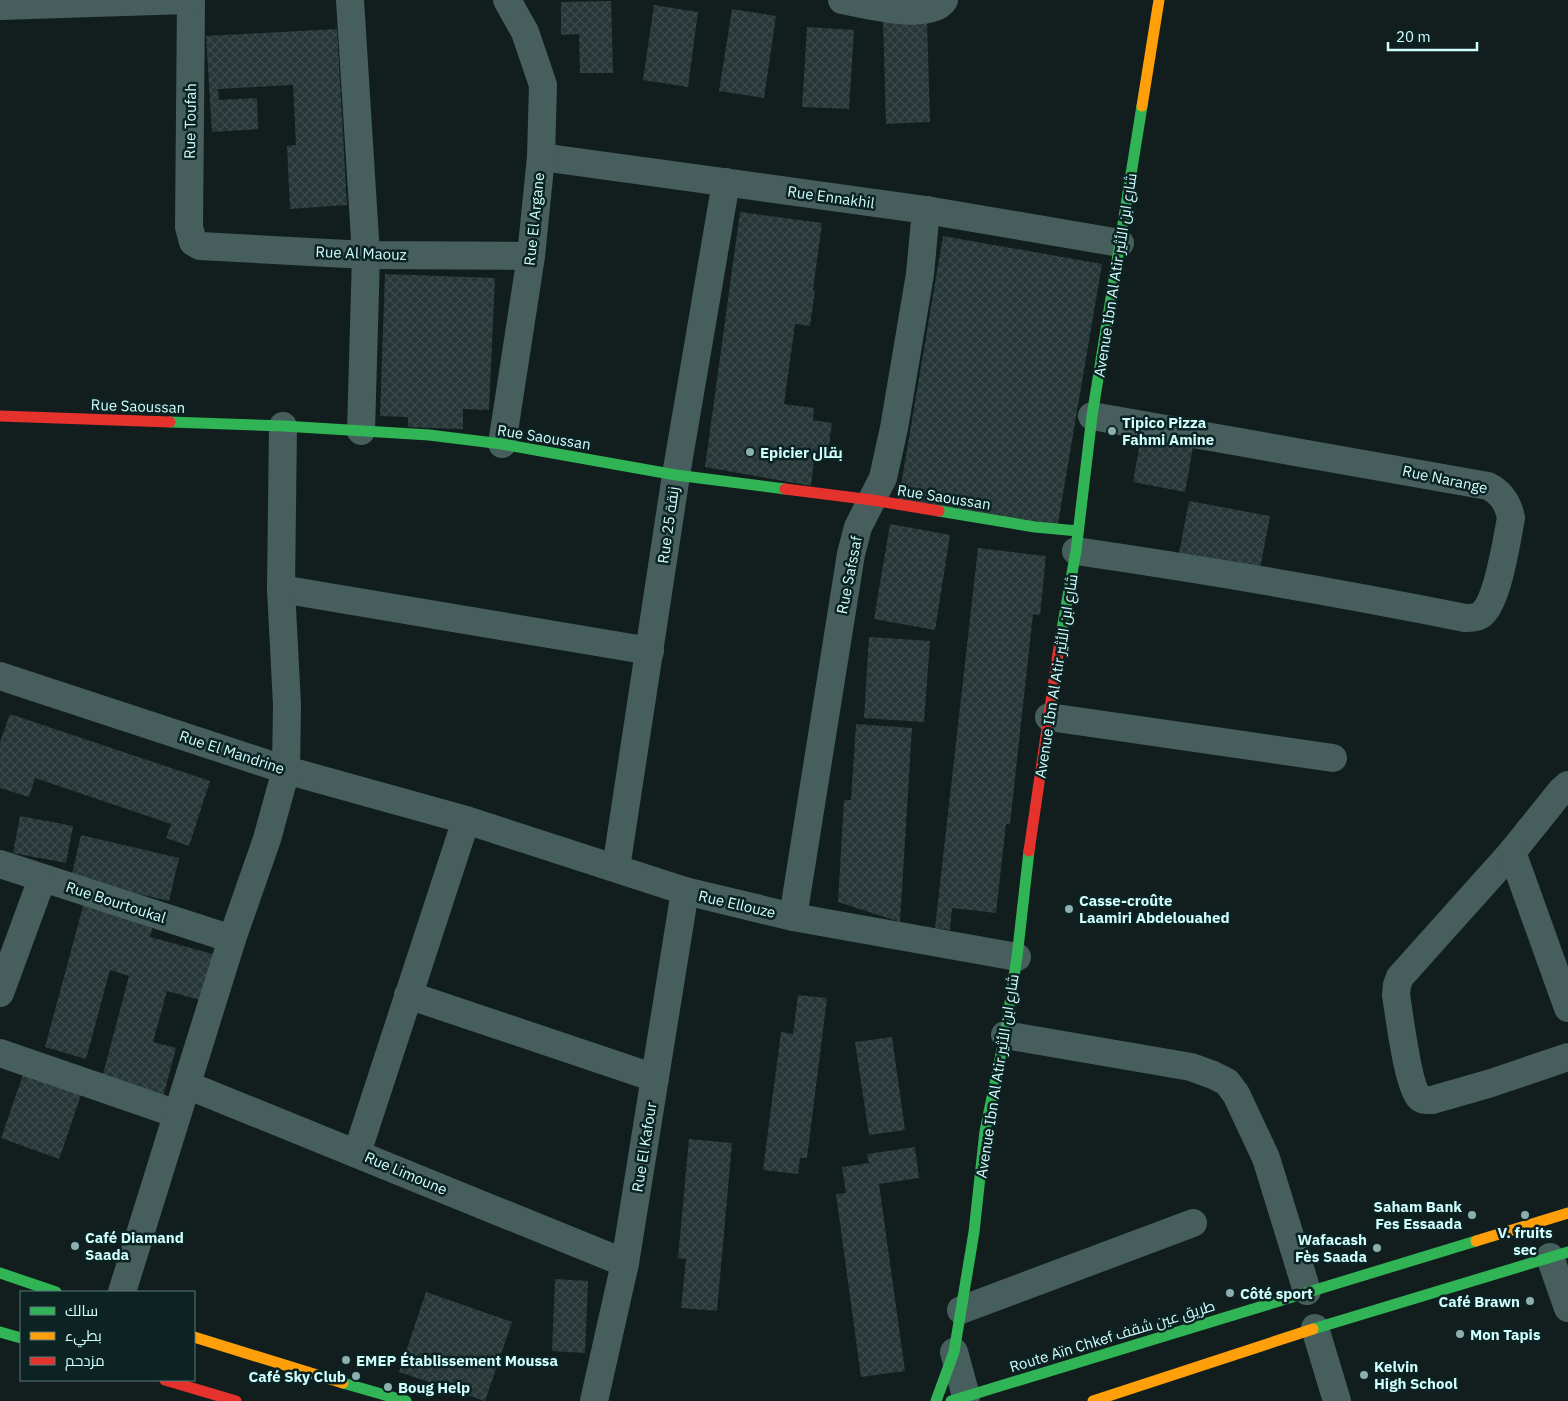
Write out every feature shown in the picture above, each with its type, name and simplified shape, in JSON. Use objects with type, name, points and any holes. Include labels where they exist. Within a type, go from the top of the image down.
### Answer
[{"type":"street","points":[[0,6],[190,0]]},
{"type":"street","name":"Rue Toufah","points":[[190,0],[189,227],[193,242]]},
{"type":"street","points":[[350,0],[366,255],[361,431]]},
{"type":"street","name":"Rue El Argane","points":[[502,444],[531,256],[541,157],[543,85],[525,32],[507,0]]},
{"type":"street","points":[[842,0],[901,10],[920,11],[934,9],[942,4],[944,0]]},
{"type":"street","name":"Avenue Ibn Al Atir شارع ابن الأثير","points":[[936,1401],[954,1352],[974,1232],[985,1131],[1005,1035],[1017,957],[1031,829],[1077,541],[1092,416],[1159,0]]},
{"type":"street","name":"Rue Ennakhil","points":[[541,157],[926,210],[1120,242]]},
{"type":"street","name":"Rue 25 زنقة","points":[[616,868],[676,474],[726,182]]},
{"type":"street","name":"Rue Safssaf","points":[[793,917],[851,554],[858,528],[883,478],[894,428],[920,274],[926,210]]},
{"type":"street","name":"Rue Al Maouz","points":[[193,242],[200,246],[366,255],[531,256]]},
{"type":"street","name":"Rue Saoussan","points":[[0,416],[283,426],[430,436],[502,444],[676,474],[872,500],[1035,527],[1077,541]]},
{"type":"street","name":"Rue Narange","points":[[1077,541],[1176,565],[1465,618],[1474,618],[1483,614],[1490,604],[1499,574],[1511,518],[1510,509],[1499,491],[1488,486],[1092,416]]},
{"type":"street","points":[[122,1291],[232,939],[267,839],[286,770],[287,705],[281,589],[283,426]]},
{"type":"street","points":[[281,589],[650,651]]},
{"type":"street","name":"Rue El Mandrine","points":[[0,676],[286,770],[466,820]]},
{"type":"street","points":[[1049,717],[1333,758]]},
{"type":"street","points":[[1568,785],[1560,791],[1512,852],[1400,977],[1396,994],[1411,1076],[1419,1097],[1425,1100],[1432,1100],[1488,1084],[1568,1056]]},
{"type":"street","points":[[357,1153],[466,820]]},
{"type":"street","name":"Rue Ellouze","points":[[466,820],[685,891],[793,917],[1017,957]]},
{"type":"street","points":[[1512,852],[1568,1008]]},
{"type":"street","name":"Rue Bourtoukal","points":[[0,864],[232,939]]},
{"type":"street","points":[[0,993],[42,879]]},
{"type":"street","name":"Rue El Kafour","points":[[594,1401],[625,1262],[685,891]]},
{"type":"street","points":[[408,995],[655,1078]]},
{"type":"street","points":[[1005,1035],[1191,1067],[1213,1074],[1227,1082],[1236,1094],[1266,1158],[1307,1291]]},
{"type":"street","points":[[0,1053],[176,1114]]},
{"type":"street","name":"Rue Limoune","points":[[187,1086],[625,1262]]},
{"type":"street","name":"Route Aïn Chkef طريق عين شقف","points":[[961,1400],[1307,1291],[1568,1213]]},
{"type":"street","points":[[961,1310],[1193,1223]]},
{"type":"street","points":[[1093,1401],[1315,1328],[1559,1254],[1568,1308]]},
{"type":"street","points":[[0,1273],[53,1291]]},
{"type":"street","points":[[1315,1328],[1337,1401]]},
{"type":"street","points":[[0,1332],[20,1338]]},
{"type":"street","points":[[195,1337],[303,1372],[406,1401]]},
{"type":"street","name":"Avenue Ibn Al Atir شارع ابن الأثير","points":[[954,1352],[961,1400]]},
{"type":"street","points":[[168,1381],[221,1399]]},
{"type":"building","points":[[611,1],[613,73],[580,73],[579,34],[561,35],[561,2]]},
{"type":"building","points":[[654,5],[698,12],[688,87],[643,80]]},
{"type":"building","points":[[732,9],[776,16],[764,98],[719,91]]},
{"type":"building","points":[[927,21],[930,122],[886,124],[883,22]]},
{"type":"building","points":[[807,27],[854,30],[849,109],[802,107]]},
{"type":"building","points":[[337,29],[347,205],[290,209],[287,146],[296,145],[293,85],[218,89],[219,100],[257,98],[258,129],[212,132],[206,36]]},
{"type":"building","points":[[740,212],[822,223],[810,326],[795,324],[784,404],[814,408],[813,420],[832,423],[828,453],[815,451],[811,486],[705,467]]},
{"type":"building","points":[[943,236],[1102,264],[1057,529],[898,503]]},
{"type":"building","points":[[385,274],[495,278],[489,410],[463,409],[463,429],[408,427],[408,417],[380,416]]},
{"type":"building","points":[[1141,437],[1193,447],[1185,492],[1133,482]]},
{"type":"building","points":[[1189,501],[1270,516],[1259,574],[1178,559]]},
{"type":"building","points":[[890,524],[950,535],[935,630],[874,619]]},
{"type":"building","points":[[978,548],[1046,556],[1040,615],[1033,614],[1010,824],[1006,824],[996,913],[952,908],[950,930],[935,928]]},
{"type":"building","points":[[869,637],[930,641],[924,722],[864,718]]},
{"type":"building","points":[[10,714],[210,781],[189,846],[166,838],[171,824],[35,778],[29,797],[0,788],[0,742]]},
{"type":"building","points":[[856,724],[912,728],[900,922],[838,902],[844,800],[851,800]]},
{"type":"building","points":[[20,816],[73,826],[66,863],[13,853]]},
{"type":"building","points":[[81,835],[179,858],[169,901],[71,878]]},
{"type":"building","points":[[85,899],[155,918],[150,937],[213,954],[200,1000],[167,991],[153,1042],[176,1048],[163,1097],[102,1078],[129,976],[110,970],[86,1059],[45,1047]]},
{"type":"building","points":[[798,995],[827,998],[807,1158],[800,1158],[798,1174],[763,1170],[781,1032],[793,1034]]},
{"type":"building","points":[[892,1037],[905,1130],[869,1135],[855,1042]]},
{"type":"building","points":[[23,1075],[81,1095],[59,1159],[1,1138]]},
{"type":"building","points":[[689,1139],[732,1143],[717,1311],[681,1308],[686,1259],[678,1258]]},
{"type":"building","points":[[915,1147],[919,1178],[879,1184],[905,1371],[861,1377],[836,1194],[846,1193],[842,1167],[869,1163],[867,1154]]},
{"type":"building","points":[[555,1279],[588,1281],[585,1353],[552,1351]]},
{"type":"building","points":[[426,1292],[512,1322],[485,1401],[399,1372]]},
{"type":"traffic: fast","points":[[1060,640],[1076,551],[1092,416],[1142,106]]},
{"type":"traffic: fast","points":[[170,422],[283,426],[429,435],[502,444],[676,475],[785,489]]},
{"type":"traffic: fast","points":[[939,511],[1035,527],[1078,531]]},
{"type":"traffic: fast","points":[[936,1401],[954,1352],[974,1232],[985,1131],[1005,1035],[1017,957],[1029,851]]},
{"type":"traffic: fast","points":[[951,1401],[1476,1241]]},
{"type":"traffic: fast","points":[[1313,1329],[1568,1252]]},
{"type":"traffic: fast","points":[[0,1273],[53,1291]]},
{"type":"traffic: fast","points":[[0,1332],[20,1338]]},
{"type":"traffic: fast","points":[[343,1383],[406,1401]]},
{"type":"traffic: slow","points":[[1142,106],[1159,0]]},
{"type":"traffic: slow","points":[[1476,1241],[1568,1213]]},
{"type":"traffic: slow","points":[[1093,1401],[1313,1329]]},
{"type":"traffic: slow","points":[[195,1337],[343,1383]]},
{"type":"traffic: jam","points":[[0,416],[170,422]]},
{"type":"traffic: jam","points":[[785,489],[939,511]]},
{"type":"traffic: jam","points":[[1029,851],[1060,640]]},
{"type":"traffic: jam","points":[[168,1381],[236,1401]]},
{"type":"place","name":"Tipico Pizza Fahmi Amine","points":[[1112,431]]},
{"type":"place","name":"Epicier بقال","points":[[750,452]]},
{"type":"place","name":"Casse-croûte Laamiri Abdelouahed","points":[[1069,909]]},
{"type":"place","name":"Saham Bank Fes Essaada","points":[[1472,1215]]},
{"type":"place","name":"V. fruits sec","points":[[1525,1215]]},
{"type":"place","name":"Café Diamand Saada","points":[[75,1246]]},
{"type":"place","name":"Wafacash Fès Saada","points":[[1377,1248]]},
{"type":"place","name":"Côté sport","points":[[1230,1293]]},
{"type":"place","name":"Café Brawn","points":[[1530,1301]]},
{"type":"place","name":"Mon Tapis","points":[[1460,1334]]},
{"type":"place","name":"EMEP Établissement Moussa","points":[[346,1360]]},
{"type":"place","name":"Kelvin High School","points":[[1364,1375]]},
{"type":"place","name":"Café Sky Club","points":[[356,1376]]},
{"type":"place","name":"Boug Help","points":[[388,1387]]}]
